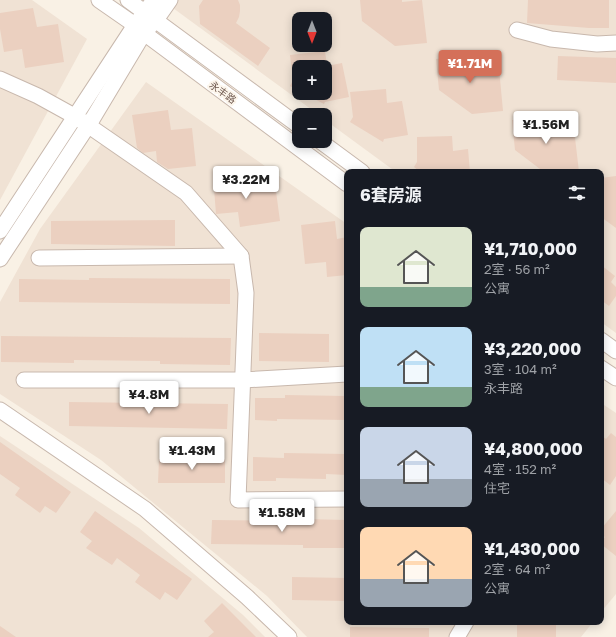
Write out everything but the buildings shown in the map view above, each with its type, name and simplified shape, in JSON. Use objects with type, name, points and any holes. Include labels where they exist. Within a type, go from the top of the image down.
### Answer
[{"type":"street","name":"永丰路","points":[[99,0],[344,182]]},
{"type":"street","name":"永丰路","points":[[128,0],[152,11],[292,121]]},
{"type":"street","points":[[0,259],[82,121],[152,11],[170,0]]},
{"type":"street","points":[[517,30],[551,40],[597,44],[616,43]]},
{"type":"street","points":[[0,79],[38,96],[82,121],[186,193],[241,256],[246,293],[238,500],[344,498]]},
{"type":"street","points":[[0,231],[82,121]]},
{"type":"street","points":[[329,148],[358,169]]},
{"type":"street","points":[[40,258],[241,256]]},
{"type":"street","points":[[604,342],[616,351]]},
{"type":"street","points":[[604,370],[616,378]]},
{"type":"street","points":[[24,380],[243,380],[344,374]]},
{"type":"street","points":[[0,410],[146,509],[247,597],[289,637]]},
{"type":"street","points":[[457,637],[464,625]]},
{"type":"shaded area","points":[[0,0],[32,0],[87,39],[0,200]]},
{"type":"shaded area","points":[[162,0],[616,0],[616,333],[604,324],[604,169],[392,169],[332,125],[332,108],[309,108],[299,100],[332,100],[332,60],[292,60],[292,95]]},
{"type":"shaded area","points":[[146,82],[344,222],[344,625],[591,625],[581,637],[307,637],[267,596],[101,460],[0,394],[0,302],[40,229]]},
{"type":"shaded area","points":[[604,405],[616,413],[616,594],[604,608]]},
{"type":"shaded area","points":[[0,436],[139,528],[243,615],[265,637],[0,637]]}]
